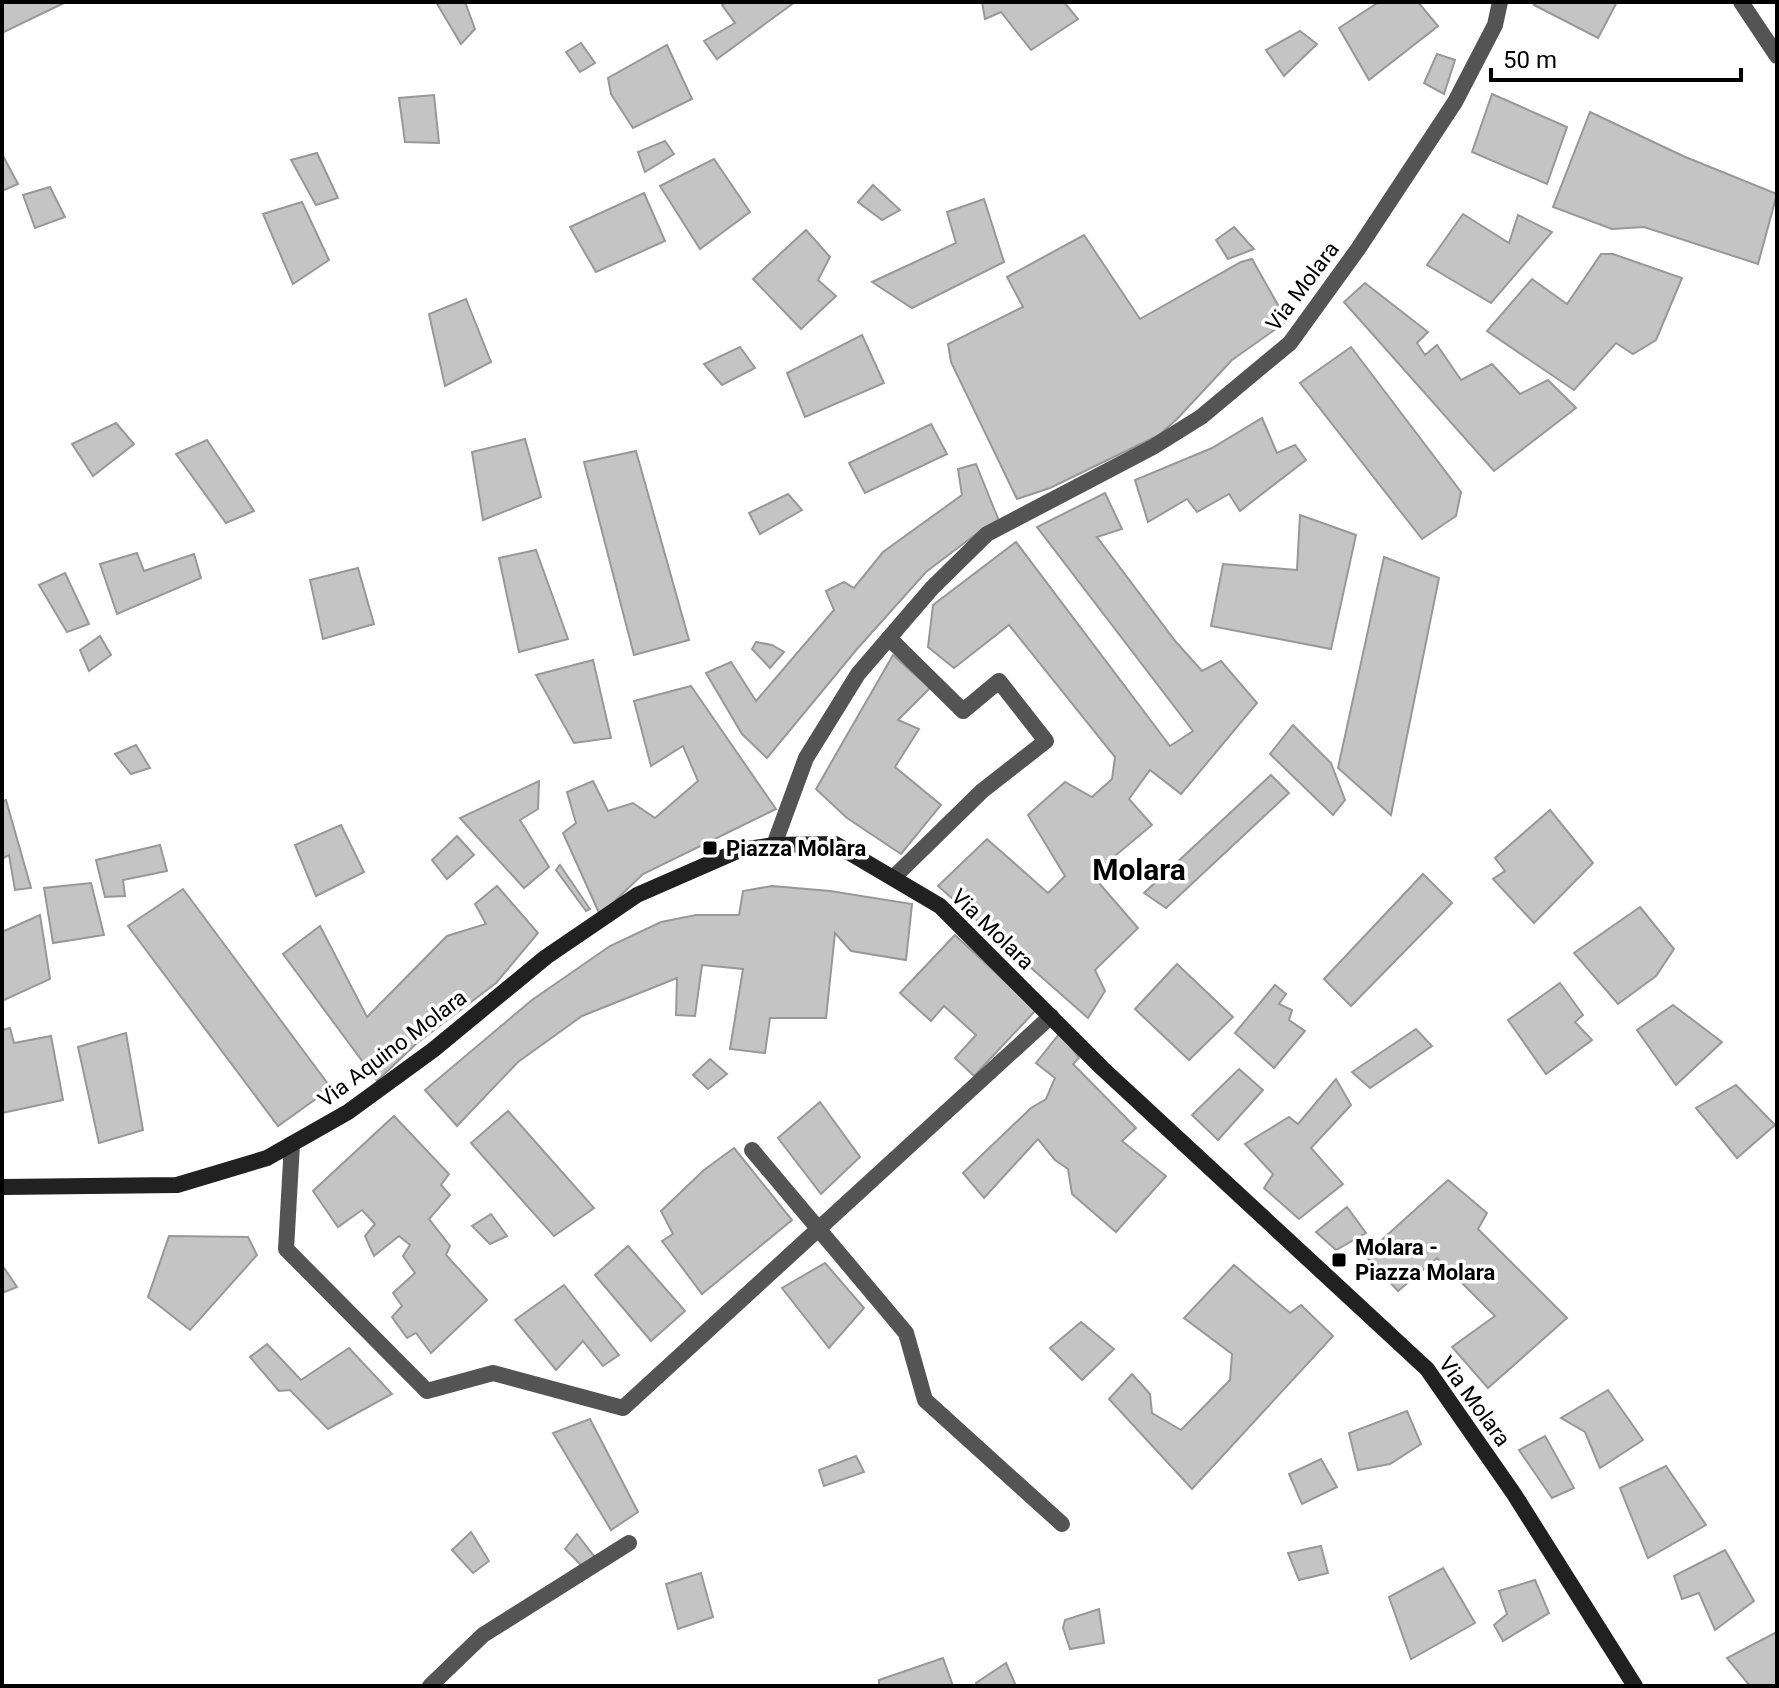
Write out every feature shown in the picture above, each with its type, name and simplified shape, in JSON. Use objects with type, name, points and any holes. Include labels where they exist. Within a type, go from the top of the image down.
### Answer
[{"type":"street","name":"Via Molara","points":[[1500,2],[1495,25],[1455,102],[1358,249],[1290,343],[1201,417],[1153,447],[987,534],[932,588],[858,674],[806,758],[774,845],[835,844],[940,906],[1102,1068],[1427,1369],[1514,1494],[1635,1686]]},
{"type":"street","points":[[1741,2],[1777,56]]},
{"type":"street","points":[[889,638],[963,711],[999,681],[1046,741],[982,791],[893,878]]},
{"type":"street","name":"Via Aquino Molara","points":[[2,1187],[177,1185],[267,1158],[360,1103],[433,1050],[546,957],[637,895],[740,850],[774,845]]},
{"type":"street","points":[[292,1144],[286,1249],[427,1391],[493,1373],[623,1408],[1051,1016]]},
{"type":"street","points":[[752,1150],[906,1333],[925,1400],[1062,1524]]},
{"type":"street","points":[[430,1686],[483,1635],[629,1543]]},
{"type":"building","points":[[2,2],[66,2],[2,33]]},
{"type":"building","points":[[436,2],[465,2],[475,29],[461,44]]},
{"type":"building","points":[[726,2],[795,2],[717,59],[704,41],[735,23],[722,5]]},
{"type":"building","points":[[982,2],[1064,2],[1078,19],[1031,50],[1001,12],[985,19]]},
{"type":"building","points":[[1379,2],[1418,2],[1438,26],[1369,80],[1339,28]]},
{"type":"building","points":[[1536,2],[1617,2],[1598,38],[1534,5]]},
{"type":"building","points":[[1300,31],[1317,44],[1284,76],[1266,50]]},
{"type":"building","points":[[581,43],[595,63],[580,72],[566,52]]},
{"type":"building","points":[[667,45],[692,99],[633,128],[611,94],[608,78]]},
{"type":"building","points":[[1437,54],[1455,60],[1444,94],[1424,83]]},
{"type":"building","points":[[1492,94],[1567,127],[1547,184],[1472,152]]},
{"type":"building","points":[[434,95],[439,143],[405,142],[399,98]]},
{"type":"building","points":[[1590,112],[1683,156],[1777,194],[1758,264],[1644,227],[1612,229],[1553,207]]},
{"type":"building","points":[[665,141],[674,154],[645,172],[638,152]]},
{"type":"building","points":[[317,153],[338,198],[316,205],[291,160]]},
{"type":"building","points":[[2,154],[18,184],[2,191]]},
{"type":"building","points":[[714,159],[750,212],[700,249],[660,186]]},
{"type":"building","points":[[873,185],[900,210],[882,220],[858,202]]},
{"type":"building","points":[[50,187],[65,217],[35,228],[23,195]]},
{"type":"building","points":[[644,193],[665,241],[596,272],[570,227]]},
{"type":"building","points":[[984,199],[1004,262],[912,308],[872,282],[956,243],[947,212]]},
{"type":"building","points":[[302,202],[329,260],[293,284],[263,214]]},
{"type":"building","points":[[1463,214],[1509,243],[1518,215],[1552,232],[1491,303],[1427,265]]},
{"type":"building","points":[[1234,227],[1254,249],[1228,259],[1216,240]]},
{"type":"building","points":[[806,230],[830,257],[818,280],[836,296],[801,329],[753,279]]},
{"type":"building","points":[[1084,235],[1140,319],[1241,262],[1252,259],[1287,321],[1232,360],[1159,435],[1050,488],[1017,499],[951,362],[948,344],[1023,307],[1007,277]]},
{"type":"building","points":[[1601,254],[1613,254],[1682,278],[1656,340],[1633,354],[1616,343],[1574,390],[1487,331],[1532,279],[1567,304]]},
{"type":"building","points":[[1365,283],[1428,332],[1417,343],[1425,355],[1437,345],[1461,380],[1492,364],[1520,394],[1548,380],[1576,408],[1494,471],[1344,302]]},
{"type":"building","points":[[466,299],[491,362],[445,386],[429,314]]},
{"type":"building","points":[[862,335],[884,383],[805,417],[787,373]]},
{"type":"building","points":[[740,347],[755,368],[722,385],[704,364]]},
{"type":"building","points":[[1351,347],[1461,492],[1456,516],[1422,539],[1300,383]]},
{"type":"building","points":[[1262,418],[1277,453],[1295,445],[1306,460],[1240,511],[1229,494],[1197,512],[1187,499],[1148,522],[1135,480],[1212,448]]},
{"type":"building","points":[[116,423],[134,444],[93,476],[72,444]]},
{"type":"building","points":[[931,424],[947,454],[865,493],[849,463]]},
{"type":"building","points":[[525,439],[541,497],[483,520],[472,452]]},
{"type":"building","points":[[207,440],[254,511],[226,523],[176,454]]},
{"type":"building","points":[[636,451],[689,640],[634,655],[584,462]]},
{"type":"building","points":[[976,464],[999,521],[980,531],[926,572],[857,649],[767,758],[742,734],[706,673],[731,662],[756,701],[834,610],[826,591],[844,582],[854,588],[883,552],[962,495],[958,469]]},
{"type":"building","points":[[1105,493],[1122,529],[1097,537],[1176,642],[1202,671],[1221,661],[1257,703],[1181,794],[1150,770],[1129,799],[1152,825],[1092,875],[1138,928],[1095,970],[1105,991],[1088,1018],[938,886],[987,839],[1048,893],[1065,876],[1028,815],[1065,782],[1092,797],[1112,779],[1115,757],[1009,625],[954,668],[928,647],[933,605],[1016,542],[1170,746],[1193,731],[1037,527]]},
{"type":"building","points":[[788,494],[802,510],[760,534],[749,513]]},
{"type":"building","points":[[1300,515],[1356,535],[1331,649],[1211,626],[1223,564],[1297,570]]},
{"type":"building","points":[[536,550],[568,639],[519,652],[499,558]]},
{"type":"building","points":[[137,553],[144,571],[194,554],[201,578],[117,614],[100,564]]},
{"type":"building","points":[[1384,557],[1439,578],[1391,815],[1338,768]]},
{"type":"building","points":[[358,568],[374,624],[323,639],[310,580]]},
{"type":"building","points":[[65,573],[89,624],[67,632],[39,585]]},
{"type":"building","points":[[100,636],[111,655],[89,671],[80,650]]},
{"type":"building","points":[[756,642],[772,645],[784,652],[770,668],[752,649]]},
{"type":"building","points":[[893,655],[930,688],[898,720],[919,729],[895,767],[941,805],[901,854],[847,818],[816,789]]},
{"type":"building","points":[[593,660],[611,738],[574,743],[536,675]]},
{"type":"building","points":[[691,686],[776,809],[643,874],[600,915],[563,833],[576,823],[567,792],[593,781],[608,811],[633,803],[655,818],[698,781],[683,746],[651,766],[634,701]]},
{"type":"building","points":[[1293,725],[1331,763],[1345,800],[1333,815],[1270,754]]},
{"type":"building","points":[[136,745],[150,768],[131,774],[115,754]]},
{"type":"building","points":[[1271,775],[1289,793],[1166,908],[1144,893]]},
{"type":"building","points":[[539,781],[538,809],[520,820],[549,867],[524,888],[460,818]]},
{"type":"building","points":[[6,800],[31,888],[15,890],[9,855],[2,859],[2,802]]},
{"type":"building","points":[[1550,810],[1593,863],[1534,923],[1493,879],[1505,871],[1495,858]]},
{"type":"building","points":[[341,825],[364,872],[316,896],[295,845]]},
{"type":"building","points":[[457,836],[474,855],[447,879],[432,860]]},
{"type":"building","points":[[160,845],[167,871],[123,880],[125,896],[105,897],[96,860]]},
{"type":"building","points":[[560,865],[590,909],[586,911],[556,870]]},
{"type":"building","points":[[1423,874],[1452,903],[1351,1006],[1324,979]]},
{"type":"building","points":[[91,883],[104,935],[53,943],[44,888]]},
{"type":"building","points":[[497,886],[538,933],[496,983],[417,1043],[377,1081],[283,954],[320,926],[367,1017],[447,936],[486,924],[475,904]]},
{"type":"building","points":[[772,886],[830,891],[912,904],[906,960],[851,951],[835,933],[826,1018],[770,1018],[765,1053],[730,1049],[743,969],[702,965],[695,1016],[676,1015],[677,978],[582,1016],[518,1062],[457,1126],[425,1090],[532,1000],[610,946],[661,922],[696,915],[739,915],[743,891]]},
{"type":"building","points":[[183,889],[331,1088],[278,1126],[128,926]]},
{"type":"building","points":[[1640,907],[1674,949],[1656,976],[1618,1004],[1574,953]]},
{"type":"building","points":[[40,915],[50,979],[2,1001],[2,932]]},
{"type":"building","points":[[955,935],[1036,1010],[974,1076],[955,1058],[976,1035],[944,1006],[931,1021],[900,993]]},
{"type":"building","points":[[1177,964],[1233,1017],[1189,1060],[1135,1009]]},
{"type":"building","points":[[1560,983],[1583,1015],[1575,1022],[1592,1040],[1546,1074],[1508,1020]]},
{"type":"building","points":[[1275,985],[1286,994],[1279,1004],[1292,1010],[1289,1020],[1305,1031],[1274,1068],[1235,1033]]},
{"type":"building","points":[[1673,1005],[1722,1042],[1676,1085],[1637,1030]]},
{"type":"building","points":[[10,1028],[14,1043],[51,1036],[63,1100],[2,1113],[2,1030]]},
{"type":"building","points":[[1416,1029],[1432,1046],[1370,1088],[1352,1072]]},
{"type":"building","points":[[126,1033],[143,1130],[99,1143],[78,1047]]},
{"type":"building","points":[[1060,1033],[1079,1058],[1073,1064],[1136,1128],[1122,1141],[1166,1176],[1116,1232],[1072,1194],[1068,1169],[1055,1160],[1038,1139],[984,1198],[963,1173],[1031,1108],[1046,1099],[1055,1078],[1036,1063]]},
{"type":"building","points":[[710,1059],[727,1074],[708,1089],[693,1075]]},
{"type":"building","points":[[1239,1069],[1263,1090],[1218,1140],[1192,1115]]},
{"type":"building","points":[[1336,1079],[1351,1105],[1311,1148],[1343,1184],[1299,1219],[1264,1188],[1273,1174],[1245,1144],[1289,1117],[1298,1124]]},
{"type":"building","points":[[1736,1085],[1775,1125],[1737,1158],[1696,1108]]},
{"type":"building","points":[[820,1102],[860,1157],[821,1194],[778,1138]]},
{"type":"building","points":[[508,1111],[594,1208],[554,1236],[471,1143]]},
{"type":"building","points":[[394,1116],[449,1174],[441,1185],[450,1195],[429,1219],[450,1246],[446,1255],[487,1300],[431,1353],[416,1333],[407,1338],[392,1317],[402,1306],[393,1293],[415,1273],[403,1256],[410,1245],[399,1236],[374,1256],[365,1236],[375,1224],[362,1210],[338,1227],[313,1191]]},
{"type":"building","points":[[734,1148],[792,1220],[702,1294],[662,1241],[673,1234],[661,1211],[704,1170]]},
{"type":"building","points":[[1448,1180],[1487,1213],[1478,1229],[1567,1318],[1488,1388],[1452,1347],[1495,1316],[1437,1258],[1398,1291],[1365,1255]]},
{"type":"building","points":[[1347,1207],[1366,1233],[1336,1250],[1316,1232]]},
{"type":"building","points":[[491,1214],[507,1236],[490,1244],[472,1226]]},
{"type":"building","points":[[169,1236],[248,1237],[257,1255],[190,1330],[148,1297]]},
{"type":"building","points":[[628,1246],[685,1311],[651,1341],[595,1275]]},
{"type":"building","points":[[825,1263],[864,1308],[829,1348],[782,1288]]},
{"type":"building","points":[[2,1265],[17,1287],[2,1293]]},
{"type":"building","points":[[1234,1265],[1290,1313],[1301,1305],[1333,1336],[1192,1489],[1109,1399],[1132,1374],[1150,1394],[1152,1413],[1181,1430],[1230,1380],[1232,1354],[1184,1318]]},
{"type":"building","points":[[564,1285],[619,1355],[603,1366],[583,1341],[556,1370],[515,1320]]},
{"type":"building","points":[[1081,1322],[1114,1349],[1082,1380],[1050,1348]]},
{"type":"building","points":[[267,1344],[301,1380],[349,1348],[392,1394],[328,1429],[290,1390],[279,1391],[250,1357]]},
{"type":"building","points":[[1608,1390],[1643,1440],[1600,1468],[1585,1432],[1561,1418]]},
{"type":"building","points":[[1407,1411],[1421,1444],[1390,1464],[1358,1470],[1349,1433]]},
{"type":"building","points":[[590,1419],[638,1512],[611,1530],[553,1433]]},
{"type":"building","points":[[1545,1436],[1574,1488],[1552,1498],[1519,1450]]},
{"type":"building","points":[[856,1456],[864,1472],[824,1486],[819,1470]]},
{"type":"building","points":[[1321,1459],[1337,1487],[1302,1504],[1289,1474]]},
{"type":"building","points":[[1666,1466],[1706,1525],[1648,1558],[1620,1488]]},
{"type":"building","points":[[471,1532],[489,1561],[473,1573],[452,1550]]},
{"type":"building","points":[[577,1534],[597,1560],[584,1568],[565,1549]]},
{"type":"building","points":[[1321,1546],[1328,1573],[1299,1580],[1288,1553]]},
{"type":"building","points":[[1725,1550],[1754,1601],[1715,1630],[1699,1593],[1682,1599],[1674,1576]]},
{"type":"building","points":[[1443,1568],[1475,1623],[1411,1659],[1389,1597]]},
{"type":"building","points":[[701,1573],[713,1617],[678,1629],[666,1584]]},
{"type":"building","points":[[1535,1580],[1549,1613],[1503,1641],[1494,1625],[1507,1614],[1499,1591]]},
{"type":"building","points":[[1099,1609],[1104,1643],[1070,1649],[1063,1628],[1065,1620]]},
{"type":"building","points":[[1777,1632],[1777,1686],[1750,1686],[1727,1658]]},
{"type":"building","points":[[943,1658],[953,1686],[879,1686],[879,1680]]},
{"type":"building","points":[[1006,1663],[1016,1686],[977,1686],[976,1683]]},
{"type":"place","name":"Piazza Molara","points":[[710,848]]},
{"type":"place","name":"Molara - Piazza Molara","points":[[1339,1260]]},
{"type":"district","name":"Molara","points":[[1139,870]]}]
